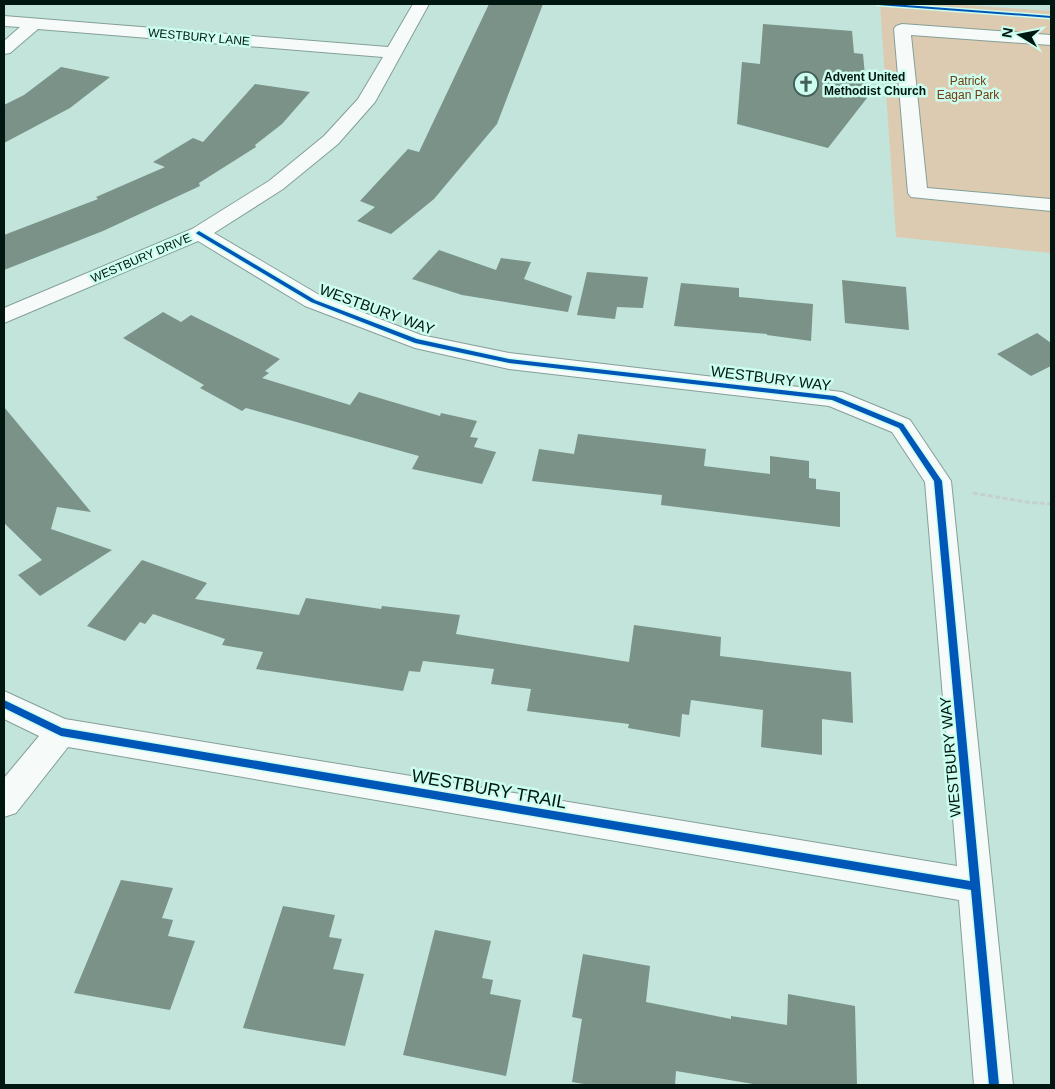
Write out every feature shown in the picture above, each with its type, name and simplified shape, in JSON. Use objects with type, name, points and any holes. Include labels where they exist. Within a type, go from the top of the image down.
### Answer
[{"type":"street","name":"WESTBURY DRIVE","points":[[4,316],[199,233],[276,185],[331,140],[366,102],[421,4]]},
{"type":"street","name":"WESTBURY LANE","points":[[4,21],[395,53]]},
{"type":"street","points":[[4,49],[35,23]]},
{"type":"street","points":[[1051,40],[902,29],[918,193],[1051,205]]},
{"type":"street","name":"WESTBURY WAY","points":[[199,233],[313,301],[415,341],[509,361],[834,398],[901,426],[938,481],[994,1085]]},
{"type":"street","name":"WESTBURY TRAIL","points":[[4,704],[61,732],[976,886]]},
{"type":"street","points":[[4,802],[61,732]]},
{"type":"path","points":[[938,481],[975,493],[1051,504]]},
{"type":"green space","name":"Patrick Eagan Park","points":[[880,4],[949,4],[1051,11],[1051,253],[896,237]]},
{"type":"building","points":[[489,4],[543,4],[497,124],[434,199],[391,234],[357,221],[375,207],[360,201],[408,149],[419,152]]},
{"type":"building","name":"Advent United Methodist Church","points":[[763,24],[852,31],[854,53],[863,54],[867,98],[828,148],[737,124],[742,62],[760,64]]},
{"type":"building","points":[[61,67],[110,77],[70,108],[4,143],[4,105],[24,95]]},
{"type":"building","points":[[255,84],[310,92],[282,124],[255,145],[256,147],[199,183],[200,186],[103,231],[4,270],[4,235],[98,199],[96,197],[165,167],[153,162],[193,138],[203,142]]},
{"type":"building","points":[[439,250],[496,270],[501,258],[531,262],[524,279],[572,296],[568,312],[462,295],[412,279]]},
{"type":"building","points":[[587,272],[648,277],[643,308],[617,307],[615,319],[577,315]]},
{"type":"building","points":[[842,280],[906,287],[909,330],[845,323]]},
{"type":"building","points":[[681,283],[739,288],[739,297],[813,304],[811,341],[767,334],[674,326]]},
{"type":"building","points":[[163,312],[181,322],[191,315],[280,359],[265,371],[269,373],[262,378],[350,405],[359,392],[440,416],[441,413],[477,421],[470,437],[478,438],[474,447],[496,452],[482,484],[412,469],[419,456],[246,408],[242,411],[200,388],[204,385],[123,338]]},
{"type":"building","points":[[1037,333],[1051,343],[1051,366],[1031,376],[997,354]]},
{"type":"building","points":[[4,407],[91,512],[57,507],[51,529],[112,550],[40,596],[18,575],[42,560],[4,523]]},
{"type":"building","points":[[578,434],[706,449],[704,466],[770,474],[770,456],[809,461],[809,478],[816,479],[816,489],[840,492],[840,527],[661,505],[662,495],[532,481],[539,449],[574,454]]},
{"type":"building","points":[[142,560],[207,583],[195,599],[299,615],[306,598],[381,609],[382,606],[460,615],[456,634],[629,662],[634,625],[721,637],[720,656],[851,672],[853,723],[822,719],[822,755],[761,747],[763,710],[691,700],[689,715],[682,714],[680,737],[628,728],[629,724],[527,711],[531,689],[491,684],[494,669],[423,661],[420,672],[409,671],[403,691],[256,669],[263,652],[222,645],[225,639],[153,614],[145,624],[140,622],[125,641],[87,626]]},
{"type":"building","points":[[121,880],[173,888],[162,918],[173,920],[168,936],[195,941],[170,1010],[74,993]]},
{"type":"building","points":[[283,906],[335,915],[329,937],[342,939],[333,969],[364,974],[345,1046],[243,1028]]},
{"type":"building","points":[[435,930],[491,941],[482,978],[493,980],[490,994],[521,1000],[506,1076],[403,1055]]},
{"type":"building","points":[[583,954],[650,966],[646,1002],[731,1019],[731,1016],[787,1025],[788,994],[855,1006],[857,1085],[759,1085],[676,1071],[675,1085],[590,1085],[572,1082],[582,1019],[572,1017]]},
{"type":"cycle path","points":[[878,4],[1051,17]]},
{"type":"cycle path","points":[[199,233],[313,301],[415,341],[509,361],[833,398],[901,426],[938,481],[994,1085]]},
{"type":"cycle path","points":[[4,704],[61,732],[975,886]]},
{"type":"place","name":"Advent United Methodist Church","points":[[806,84]]}]
